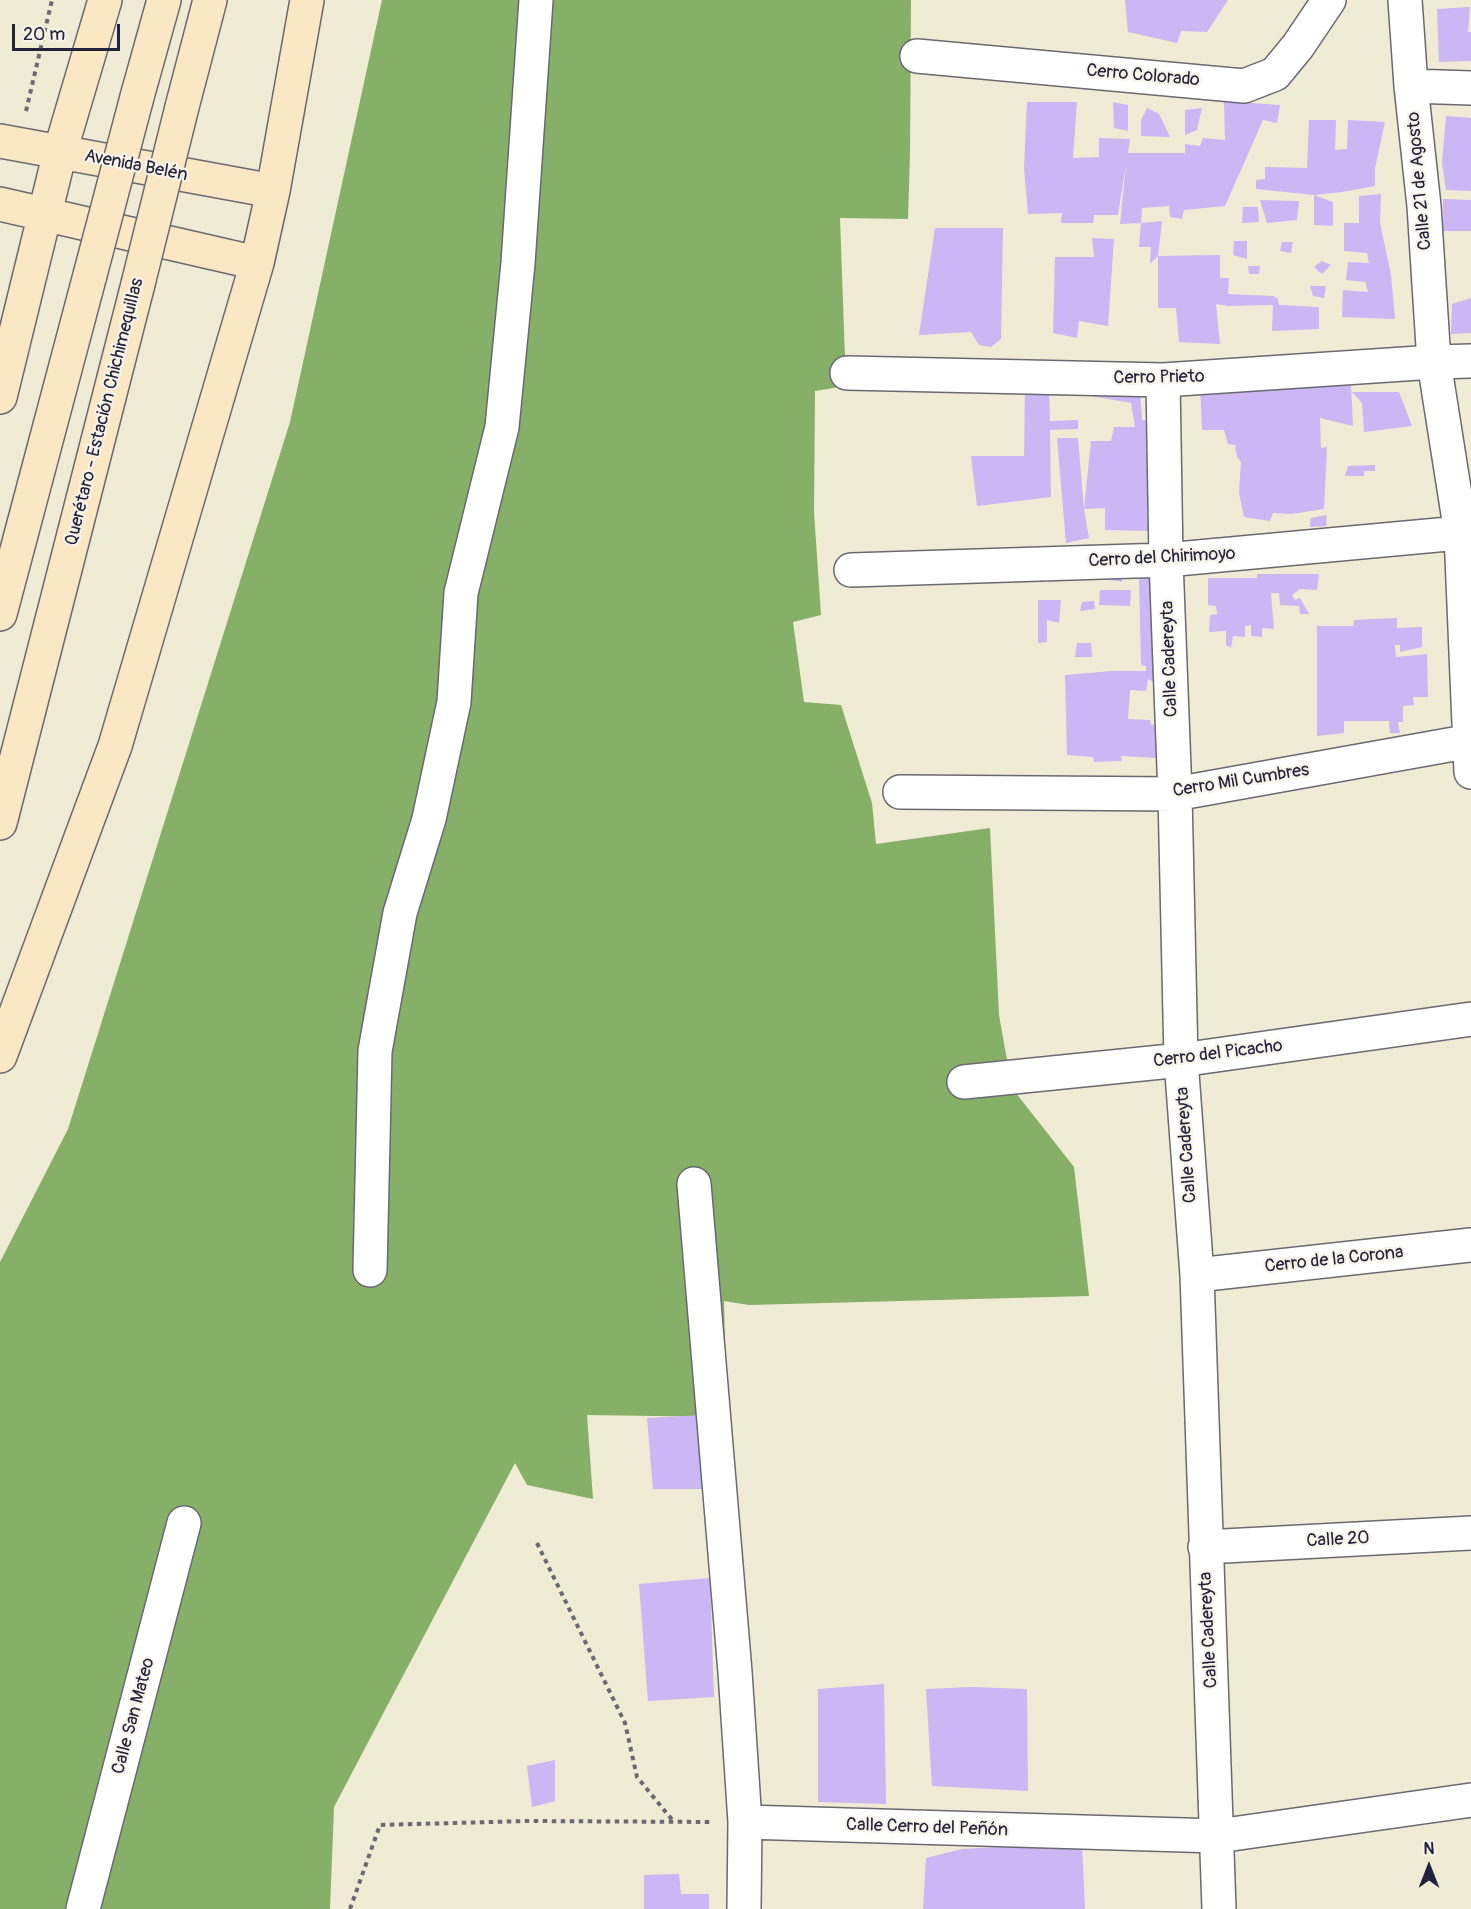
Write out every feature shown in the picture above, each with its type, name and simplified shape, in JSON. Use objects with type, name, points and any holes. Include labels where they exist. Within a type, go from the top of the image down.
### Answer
[{"type":"main road","points":[[0,397],[60,152],[105,0]]},
{"type":"main road","points":[[0,614],[164,0]]},
{"type":"main road","name":"Querétaro - Estación Chichimequillas","points":[[0,823],[210,0]]},
{"type":"main road","points":[[0,1056],[115,746],[258,263],[307,0]]},
{"type":"main road","name":"Avenida Belén","points":[[9,142],[273,191]]},
{"type":"main road","points":[[0,204],[258,263]]},
{"type":"street","points":[[370,1270],[375,1051],[400,913],[429,819],[454,702],[461,593],[502,427],[518,263],[536,0]]},
{"type":"street","name":"Cerro Colorado","points":[[916,56],[1244,86],[1275,74],[1298,46],[1329,0]]},
{"type":"street","name":"Calle 21 de Agosto","points":[[1405,0],[1411,86],[1424,206],[1434,362],[1466,533],[1470,751]]},
{"type":"street","points":[[1411,86],[1471,88]]},
{"type":"street","name":"Cerro Prieto","points":[[847,373],[1163,380],[1471,361]]},
{"type":"street","name":"Calle Cadereyta","points":[[1163,380],[1181,1060],[1197,1275],[1219,1909]]},
{"type":"street","name":"Cerro del Chirimoyo","points":[[851,570],[1166,560],[1466,533]]},
{"type":"street","name":"Cerro Mil Cumbres","points":[[900,792],[1175,794],[1470,751]]},
{"type":"street","name":"Cerro del Picacho","points":[[964,1082],[1181,1060],[1471,1019]]},
{"type":"street","points":[[694,1184],[734,1660],[745,1822],[744,1909]]},
{"type":"street","name":"Cerro de la Corona","points":[[1197,1275],[1471,1245]]},
{"type":"street","name":"Calle San Mateo","points":[[83,1909],[184,1522]]},
{"type":"street","name":"Calle 20","points":[[1205,1547],[1471,1533]]},
{"type":"street","name":"Calle Cerro del Peñón","points":[[745,1822],[1218,1836],[1471,1800]]},
{"type":"path","points":[[9,142],[52,0]]},
{"type":"path","points":[[537,1543],[625,1723],[637,1777],[675,1822]]},
{"type":"path","points":[[350,1909],[380,1825],[526,1821],[745,1822]]},
{"type":"green space","points":[[382,0],[911,0],[908,219],[840,218],[846,386],[815,391],[814,512],[821,615],[793,622],[804,702],[841,705],[872,803],[876,844],[990,828],[999,1015],[1012,1088],[1074,1167],[1089,1296],[749,1305],[724,1301],[726,1387],[724,1417],[587,1415],[593,1499],[527,1485],[515,1463],[334,1807],[330,1909],[0,1909],[0,1262],[68,1129],[290,422]]},
{"type":"building","points":[[1125,0],[1228,0],[1207,32],[1181,31],[1177,43],[1128,32]]},
{"type":"building","points":[[1470,7],[1468,32],[1471,32],[1471,61],[1439,62],[1437,9]]},
{"type":"building","points":[[1224,101],[1280,105],[1277,123],[1263,120],[1225,206],[1184,210],[1182,219],[1170,217],[1169,206],[1142,208],[1141,223],[1120,224],[1126,164],[1118,215],[1094,215],[1093,223],[1061,223],[1062,213],[1028,214],[1024,168],[1027,102],[1077,102],[1073,158],[1099,157],[1099,138],[1130,139],[1128,153],[1185,153],[1185,144],[1200,146],[1203,138],[1225,140]]},
{"type":"building","points":[[1113,102],[1128,105],[1128,131],[1114,128]]},
{"type":"building","points":[[1147,108],[1159,114],[1170,137],[1141,136],[1141,120]]},
{"type":"building","points":[[1202,108],[1197,130],[1185,135],[1185,110]]},
{"type":"building","points":[[1446,116],[1471,118],[1471,191],[1446,190],[1442,163]]},
{"type":"building","points":[[1309,120],[1336,120],[1335,150],[1347,149],[1348,120],[1385,122],[1375,168],[1375,186],[1314,195],[1256,189],[1256,180],[1265,179],[1265,167],[1307,168]]},
{"type":"building","points":[[1381,194],[1380,223],[1391,275],[1395,319],[1342,317],[1343,290],[1368,292],[1365,282],[1346,280],[1348,262],[1369,263],[1367,253],[1344,251],[1344,223],[1359,223],[1359,196]]},
{"type":"building","points":[[1314,195],[1333,202],[1333,226],[1314,225]]},
{"type":"building","points":[[1443,199],[1471,200],[1471,231],[1443,231]]},
{"type":"building","points":[[1260,200],[1299,201],[1297,220],[1267,223]]},
{"type":"building","points":[[1243,207],[1258,207],[1259,222],[1242,223]]},
{"type":"building","points":[[1162,221],[1158,256],[1150,264],[1151,247],[1139,247],[1141,223]]},
{"type":"building","points":[[935,228],[1003,228],[1001,339],[991,347],[979,345],[971,332],[919,335]]},
{"type":"building","points":[[1092,238],[1114,239],[1108,326],[1079,321],[1077,338],[1053,333],[1055,257],[1094,257]]},
{"type":"building","points":[[1234,241],[1247,241],[1247,259],[1233,255]]},
{"type":"building","points":[[1282,242],[1293,242],[1291,253],[1280,251]]},
{"type":"building","points":[[1220,255],[1220,278],[1229,278],[1228,294],[1273,296],[1278,299],[1279,305],[1319,307],[1319,329],[1272,331],[1273,305],[1216,304],[1220,344],[1179,342],[1176,308],[1158,308],[1158,256]]},
{"type":"building","points":[[1322,261],[1331,265],[1322,274],[1314,267]]},
{"type":"building","points":[[1248,266],[1260,266],[1259,274],[1249,274]]},
{"type":"building","points":[[1310,286],[1326,286],[1324,298],[1313,296]]},
{"type":"building","points":[[1471,298],[1471,333],[1451,334],[1452,304]]},
{"type":"building","points":[[1049,384],[1050,421],[1078,420],[1078,429],[1050,430],[1051,497],[977,506],[971,456],[1024,456],[1025,386]]},
{"type":"building","points":[[1200,384],[1351,384],[1353,426],[1320,418],[1321,448],[1327,447],[1324,509],[1291,514],[1273,513],[1270,521],[1244,517],[1239,493],[1241,462],[1237,457],[1235,445],[1228,444],[1224,430],[1202,430]]},
{"type":"building","points":[[1140,391],[1142,420],[1155,422],[1154,531],[1105,530],[1105,508],[1084,509],[1091,441],[1111,441],[1114,427],[1135,427],[1131,403],[1069,392]]},
{"type":"building","points":[[1352,392],[1399,392],[1412,426],[1364,432],[1362,403]]},
{"type":"building","points":[[1057,438],[1078,438],[1089,538],[1066,543]]},
{"type":"building","points":[[1375,465],[1375,471],[1364,471],[1364,476],[1345,476],[1348,466]]},
{"type":"building","points":[[1327,515],[1326,526],[1310,527],[1311,518]]},
{"type":"building","points":[[1106,563],[1152,576],[1157,684],[1148,679],[1146,691],[1130,690],[1128,719],[1150,720],[1151,725],[1159,724],[1158,758],[1121,756],[1122,761],[1094,762],[1093,757],[1067,755],[1065,675],[1146,671],[1146,666],[1141,665],[1139,576],[1122,574],[1122,582],[1104,579]]},
{"type":"building","points":[[1257,574],[1319,574],[1317,590],[1300,589],[1292,595],[1295,600],[1300,598],[1309,614],[1300,614],[1299,606],[1280,605],[1279,593],[1271,593],[1274,629],[1262,628],[1262,637],[1251,636],[1251,625],[1245,626],[1245,637],[1233,636],[1231,648],[1226,645],[1226,631],[1209,632],[1210,615],[1217,614],[1216,606],[1208,605],[1208,578],[1257,578]]},
{"type":"building","points":[[1100,590],[1131,590],[1130,606],[1099,605]]},
{"type":"building","points":[[1038,600],[1061,600],[1059,623],[1047,620],[1047,642],[1038,643]]},
{"type":"building","points":[[1094,601],[1095,609],[1080,611],[1082,602]]},
{"type":"building","points":[[1397,618],[1397,628],[1422,627],[1422,647],[1400,652],[1400,645],[1395,645],[1396,657],[1427,654],[1428,697],[1413,697],[1414,705],[1403,706],[1403,722],[1398,722],[1400,733],[1390,733],[1389,721],[1344,721],[1344,733],[1317,736],[1317,626],[1353,626],[1354,620]]},
{"type":"building","points":[[1077,643],[1091,643],[1092,657],[1075,657]]},
{"type":"building","points":[[703,1415],[706,1489],[653,1489],[647,1418]]},
{"type":"building","points":[[710,1578],[714,1697],[648,1701],[639,1584]]},
{"type":"building","points":[[884,1684],[886,1804],[818,1802],[818,1689]]},
{"type":"building","points":[[972,1687],[1027,1689],[1028,1791],[932,1786],[926,1689]]},
{"type":"building","points":[[555,1760],[555,1801],[532,1807],[527,1766]]},
{"type":"building","points":[[1082,1843],[1085,1909],[923,1909],[926,1858],[962,1849]]},
{"type":"building","points":[[679,1874],[681,1894],[709,1894],[709,1909],[644,1909],[644,1875]]}]
